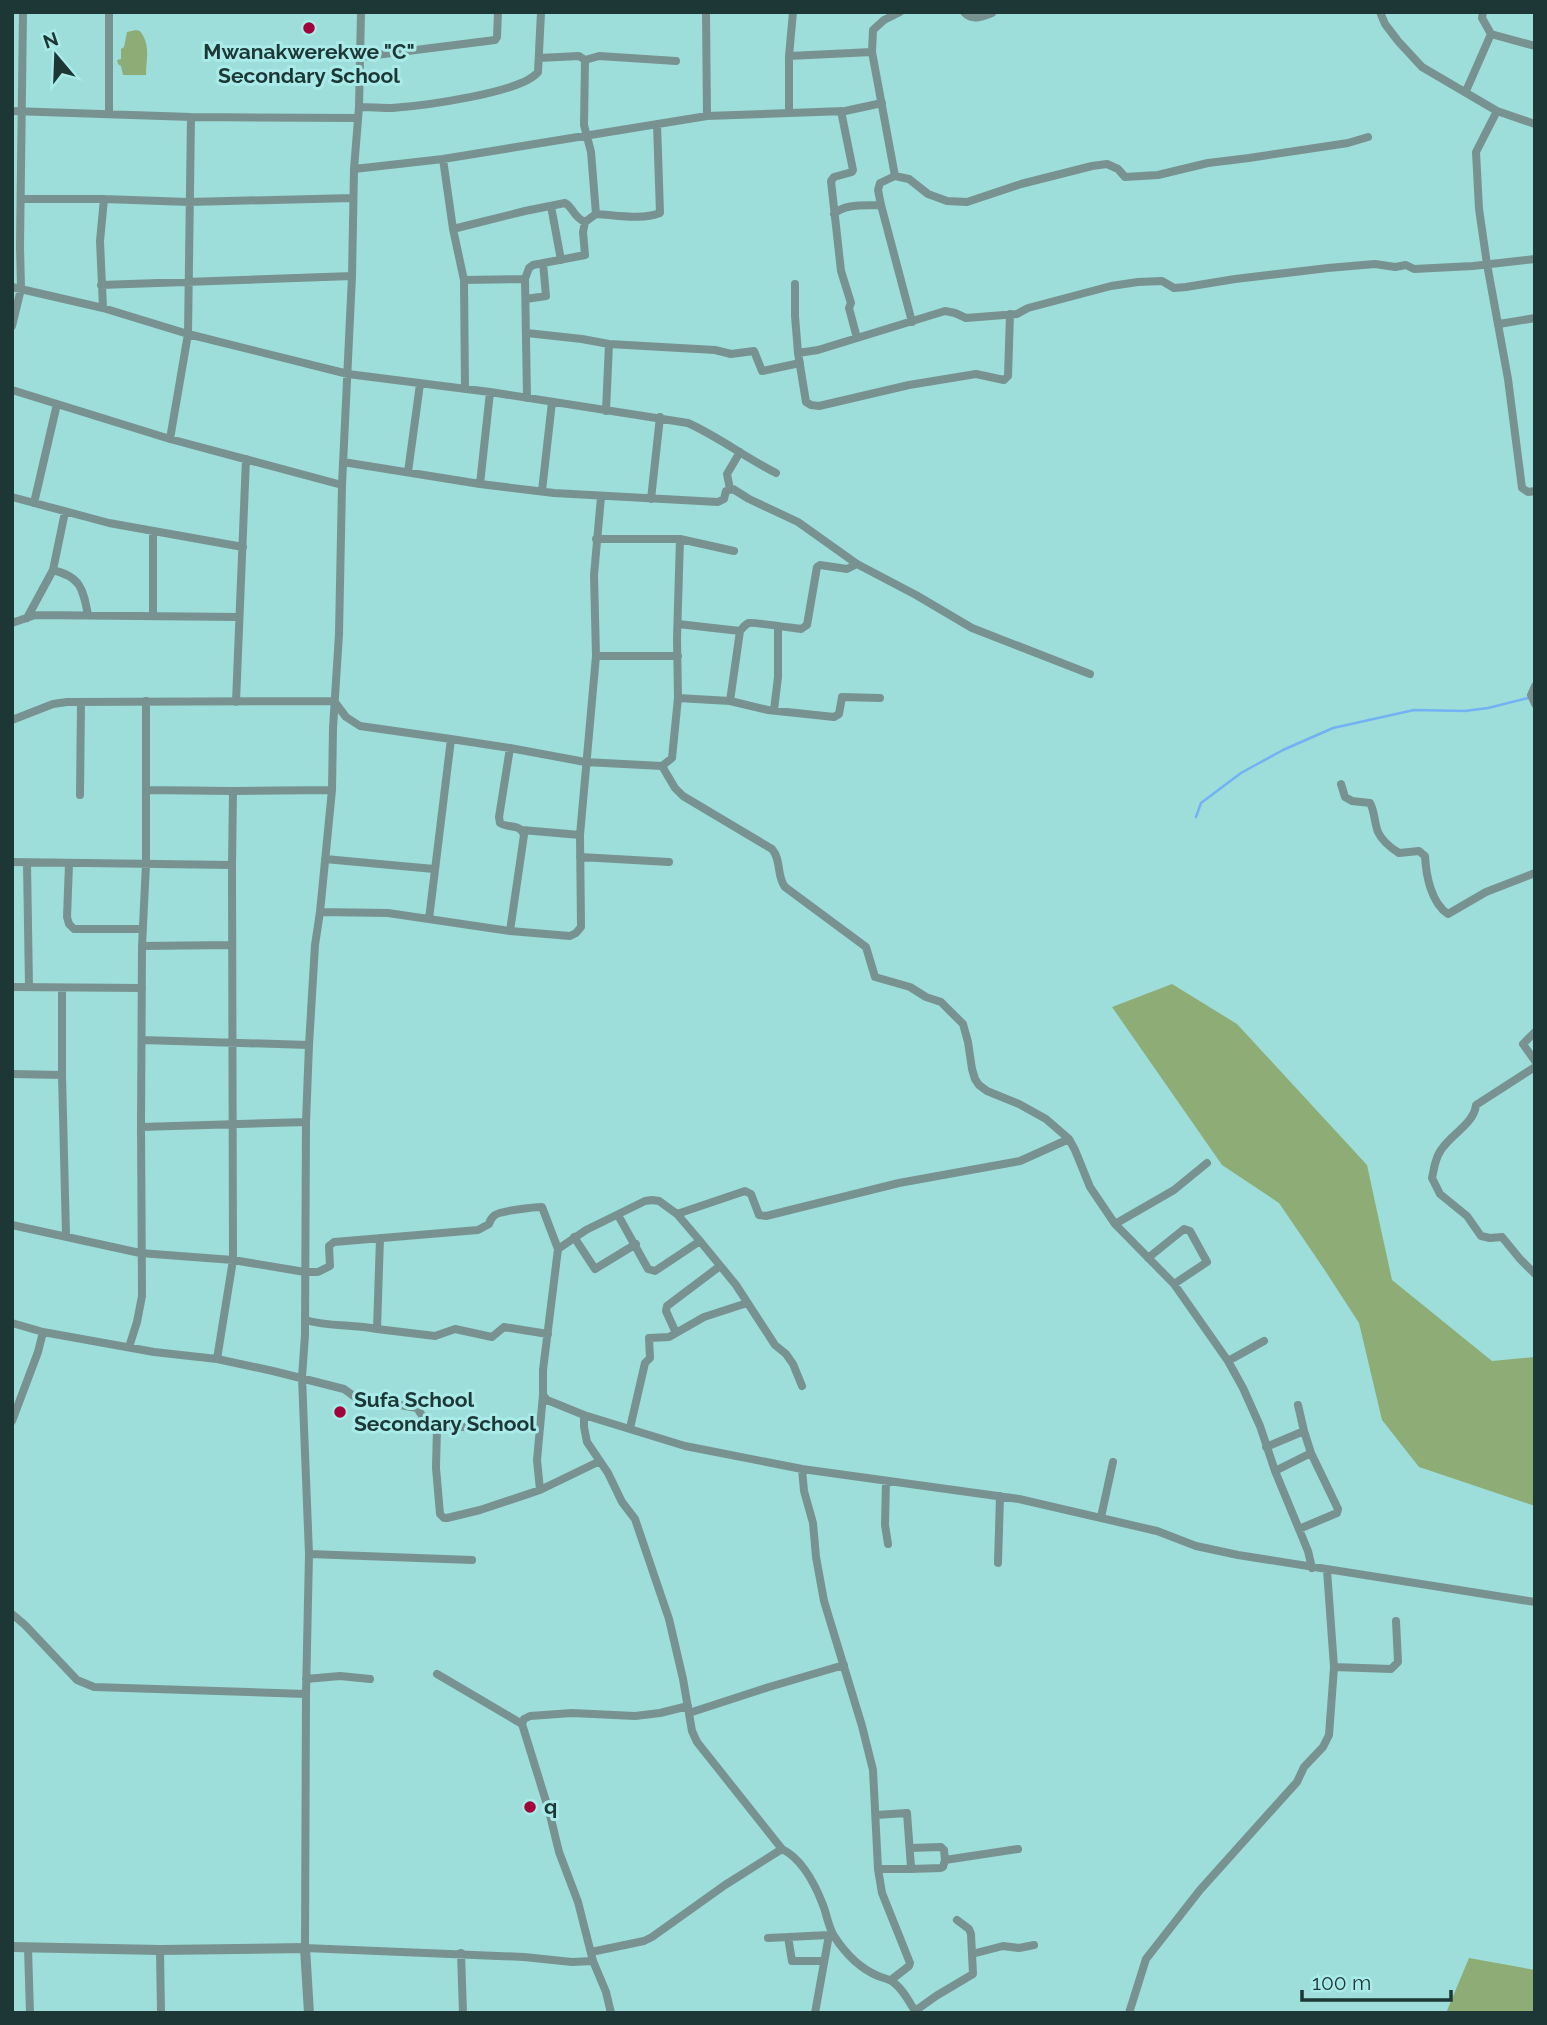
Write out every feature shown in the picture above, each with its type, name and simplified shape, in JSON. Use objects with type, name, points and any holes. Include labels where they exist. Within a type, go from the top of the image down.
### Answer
[{"type":"street","points":[[12,326],[21,199],[23,12]]},
{"type":"street","points":[[109,12],[109,113]]},
{"type":"street","points":[[309,2013],[305,1948],[309,1554],[302,1377],[305,1320],[306,1122],[315,945],[332,790],[362,12]]},
{"type":"street","points":[[360,57],[495,40],[498,12]]},
{"type":"street","points":[[359,107],[428,105],[513,86],[534,78],[538,72],[541,12]]},
{"type":"street","points":[[706,12],[707,116]]},
{"type":"street","points":[[789,113],[789,56],[793,12]]},
{"type":"street","points":[[895,176],[872,52],[873,30],[885,16],[900,12]]},
{"type":"street","points":[[964,12],[970,18],[992,13]]},
{"type":"street","points":[[1380,12],[1398,41],[1422,66],[1497,111],[1535,124]]},
{"type":"street","points":[[1483,12],[1482,18],[1491,34],[1535,46]]},
{"type":"street","points":[[1466,91],[1491,34]]},
{"type":"street","points":[[789,56],[872,52]]},
{"type":"street","points":[[539,58],[579,56],[585,60],[600,56],[676,61]]},
{"type":"street","points":[[585,60],[583,110],[591,152],[596,214]]},
{"type":"street","points":[[354,169],[443,159],[707,116],[841,111],[882,103]]},
{"type":"street","points":[[12,111],[191,117],[358,118]]},
{"type":"street","points":[[841,111],[853,170],[834,177],[831,181],[841,271],[852,303],[849,308],[857,338]]},
{"type":"street","points":[[1497,111],[1475,155],[1479,209],[1499,324],[1522,488],[1528,492],[1535,491]]},
{"type":"street","points":[[170,439],[188,334],[191,117]]},
{"type":"street","points":[[527,398],[525,279],[528,268],[584,255],[585,222],[596,214],[643,216],[660,213],[657,124]]},
{"type":"street","points":[[912,322],[878,190],[880,183],[895,176],[909,179],[928,194],[947,201],[967,202],[1021,184],[1092,166],[1107,164],[1118,169],[1125,177],[1148,176],[1208,163],[1348,143],[1368,137]]},
{"type":"street","points":[[443,159],[453,229],[464,280],[465,389]]},
{"type":"street","points":[[21,199],[189,202],[353,198]]},
{"type":"street","points":[[103,308],[100,241],[104,199]]},
{"type":"street","points":[[453,229],[525,211],[567,204],[576,217],[585,222]]},
{"type":"street","points":[[834,214],[845,208],[881,205]]},
{"type":"street","points":[[551,206],[562,260]]},
{"type":"street","points":[[798,353],[945,311],[966,318],[1010,314],[1111,286],[1138,282],[1162,281],[1174,288],[1375,264],[1395,267],[1406,265],[1414,269],[1535,259]]},
{"type":"street","points":[[526,299],[545,296],[543,264]]},
{"type":"street","points":[[102,285],[352,276]]},
{"type":"street","points":[[464,280],[525,279]]},
{"type":"street","points":[[795,284],[798,353],[806,402],[811,405],[819,406],[909,384],[976,374],[1004,380],[1008,376],[1010,314]]},
{"type":"street","points":[[16,288],[103,308],[188,334],[348,374],[490,392],[688,423],[776,473]]},
{"type":"street","points":[[1499,324],[1535,318]]},
{"type":"street","points":[[527,333],[609,344],[715,350],[731,354],[754,351],[762,371],[800,363]]},
{"type":"street","points":[[606,411],[609,344]]},
{"type":"street","points":[[408,472],[420,384]]},
{"type":"street","points":[[12,390],[170,439],[342,485]]},
{"type":"street","points":[[480,484],[490,392]]},
{"type":"street","points":[[542,491],[552,402]]},
{"type":"street","points":[[34,503],[57,404]]},
{"type":"street","points":[[651,499],[660,417]]},
{"type":"street","points":[[730,489],[727,474],[740,452]]},
{"type":"street","points":[[236,702],[246,459]]},
{"type":"street","points":[[343,462],[480,484],[601,497],[718,502],[724,499],[726,491],[730,489]]},
{"type":"street","points":[[730,489],[798,522],[857,564],[972,628],[1090,674]]},
{"type":"street","points":[[12,497],[109,523],[243,547]]},
{"type":"street","points":[[320,912],[368,912],[510,931],[569,936],[576,933],[580,926],[580,835],[596,656],[593,602],[601,497]]},
{"type":"street","points":[[27,618],[53,570],[65,512]]},
{"type":"street","points":[[153,531],[153,615]]},
{"type":"street","points":[[596,539],[680,539],[734,551]]},
{"type":"street","points":[[334,702],[346,717],[360,726],[585,762],[662,766],[672,758],[678,698],[680,539]]},
{"type":"street","points":[[730,701],[740,631],[746,624],[751,622],[801,629],[807,625],[818,565],[847,569],[857,564]]},
{"type":"street","points":[[53,570],[68,574],[76,581],[83,590],[88,615]]},
{"type":"street","points":[[12,623],[35,615],[239,617]]},
{"type":"street","points":[[678,624],[740,631]]},
{"type":"street","points":[[774,710],[778,677],[778,627]]},
{"type":"street","points":[[596,656],[678,656]]},
{"type":"street","points":[[678,698],[730,701],[774,710],[834,717],[839,714],[842,697],[880,698]]},
{"type":"street","points":[[129,1347],[142,1296],[142,946],[146,864],[146,701]]},
{"type":"street","points":[[14,716],[67,702],[334,702]]},
{"type":"street","points":[[80,795],[81,702]]},
{"type":"street","points":[[429,919],[450,739]]},
{"type":"street","points":[[510,748],[500,823],[522,830],[580,835]]},
{"type":"street","points":[[662,766],[683,796],[772,849],[777,855],[779,875],[785,887],[866,947],[875,977],[910,987],[940,1002],[963,1024],[972,1069],[979,1086],[1046,1119],[1069,1139],[1090,1187],[1115,1224],[1174,1284],[1228,1361],[1260,1426],[1312,1568]]},
{"type":"street","points":[[1340,784],[1345,797],[1352,801],[1370,803],[1379,834],[1390,847],[1399,853],[1419,851],[1425,856],[1426,871],[1433,893],[1442,910],[1448,914],[1486,892],[1535,873]]},
{"type":"street","points":[[147,790],[332,790]]},
{"type":"street","points":[[217,1359],[233,1260],[233,791]]},
{"type":"street","points":[[510,931],[524,835],[522,830]]},
{"type":"street","points":[[580,857],[669,862]]},
{"type":"street","points":[[325,859],[433,869]]},
{"type":"street","points":[[12,862],[232,865]]},
{"type":"street","points":[[27,863],[29,987]]},
{"type":"street","points":[[69,864],[67,917],[74,929],[143,929]]},
{"type":"street","points":[[142,946],[231,944]]},
{"type":"street","points":[[12,987],[142,988]]},
{"type":"street","points":[[62,988],[66,1235]]},
{"type":"street","points":[[1535,1032],[1523,1044],[1535,1061]]},
{"type":"street","points":[[142,1040],[309,1045]]},
{"type":"street","points":[[1535,1067],[1476,1105],[1471,1121],[1454,1134],[1440,1151],[1432,1178],[1440,1194],[1467,1216],[1481,1236],[1502,1237],[1535,1274]]},
{"type":"street","points":[[12,1074],[62,1075]]},
{"type":"street","points":[[141,1127],[306,1122]]},
{"type":"street","points":[[677,1214],[745,1191],[751,1194],[759,1216],[766,1216],[899,1183],[1020,1161],[1069,1139]]},
{"type":"street","points":[[1115,1224],[1174,1189],[1207,1163]]},
{"type":"street","points":[[558,1249],[574,1237],[618,1215],[652,1200],[659,1201],[677,1214],[736,1285],[775,1345],[793,1364],[802,1386]]},
{"type":"street","points":[[12,1225],[141,1253],[233,1260],[318,1272],[330,1266],[329,1246],[334,1242],[478,1230],[489,1224],[492,1217],[498,1213],[512,1212],[528,1206],[542,1207],[558,1249],[537,1460],[540,1490]]},
{"type":"street","points":[[618,1215],[648,1269],[655,1271],[700,1241]]},
{"type":"street","points":[[1148,1258],[1184,1229],[1191,1231],[1207,1262],[1174,1284]]},
{"type":"street","points":[[574,1237],[595,1269],[636,1244]]},
{"type":"street","points":[[377,1329],[380,1238]]},
{"type":"street","points":[[676,1333],[666,1311],[667,1306],[720,1266]]},
{"type":"street","points":[[629,1428],[645,1363],[650,1358],[649,1338],[666,1337],[704,1317],[747,1303]]},
{"type":"street","points":[[305,1320],[335,1326],[357,1325],[435,1336],[455,1329],[492,1336],[504,1327],[548,1334]]},
{"type":"street","points":[[12,1323],[43,1332],[217,1359],[302,1377],[344,1389],[355,1397],[417,1408],[427,1423],[438,1427],[486,1428]]},
{"type":"street","points":[[12,1421],[43,1332]]},
{"type":"street","points":[[1228,1361],[1264,1341]]},
{"type":"street","points":[[543,1395],[547,1400],[584,1415],[685,1446],[802,1469],[1000,1496],[1157,1531],[1196,1546],[1312,1568],[1535,1602]]},
{"type":"street","points":[[1298,1405],[1311,1452],[1338,1512],[1299,1529]]},
{"type":"street","points":[[584,1415],[587,1441],[608,1473],[622,1502],[635,1519],[669,1619],[692,1731],[782,1849],[794,1855],[811,1880],[823,1905],[830,1934],[815,2013]]},
{"type":"street","points":[[438,1427],[436,1468],[440,1514],[444,1518],[480,1510],[540,1490],[600,1461]]},
{"type":"street","points":[[1266,1447],[1304,1431]]},
{"type":"street","points":[[1275,1471],[1311,1452]]},
{"type":"street","points":[[1101,1517],[1113,1462]]},
{"type":"street","points":[[802,1469],[824,1601],[873,1770],[877,1869],[882,1894],[911,1963],[891,1980]]},
{"type":"street","points":[[886,1481],[885,1525],[888,1544]]},
{"type":"street","points":[[998,1563],[1000,1496]]},
{"type":"street","points":[[309,1554],[472,1560]]},
{"type":"street","points":[[1129,2013],[1146,1959],[1200,1890],[1297,1782],[1304,1767],[1327,1741],[1335,1667],[1327,1570]]},
{"type":"street","points":[[12,1614],[77,1680],[94,1687],[306,1694]]},
{"type":"street","points":[[1335,1667],[1395,1667],[1398,1662],[1396,1621]]},
{"type":"street","points":[[522,1724],[524,1719],[530,1716],[572,1713],[635,1716],[688,1710],[844,1665]]},
{"type":"street","points":[[437,1674],[522,1724],[559,1853],[578,1902],[592,1957],[611,2013]]},
{"type":"street","points":[[306,1679],[340,1676],[370,1679]]},
{"type":"street","points":[[876,1815],[907,1813],[910,1869]]},
{"type":"street","points":[[877,1869],[942,1868],[945,1860],[943,1848],[910,1847]]},
{"type":"street","points":[[12,1947],[160,1950],[305,1948],[524,1956],[572,1962],[652,1937],[725,1885],[782,1849]]},
{"type":"street","points":[[945,1860],[1018,1849]]},
{"type":"street","points":[[830,1934],[860,1967],[891,1980],[916,2012],[936,1996],[973,1974],[969,1929],[957,1920]]},
{"type":"street","points":[[768,1938],[830,1934]]},
{"type":"street","points":[[788,1937],[792,1961],[824,1961]]},
{"type":"street","points":[[972,1954],[1003,1946],[1019,1948],[1034,1945]]},
{"type":"street","points":[[28,1948],[30,2013]]},
{"type":"street","points":[[160,1950],[161,2013]]},
{"type":"street","points":[[461,1953],[463,2013]]},
{"type":"green space","points":[[140,31],[146,42],[146,75],[123,75],[117,60],[121,59],[121,49],[124,47],[127,32]]},
{"type":"green space","points":[[1172,984],[1237,1024],[1367,1165],[1392,1280],[1492,1361],[1535,1357],[1535,1506],[1419,1467],[1382,1420],[1359,1323],[1324,1269],[1279,1203],[1222,1165],[1112,1007]]},
{"type":"green space","points":[[1469,1958],[1535,1970],[1535,2013],[1446,2013]]},
{"type":"waterway","points":[[1196,817],[1201,803],[1241,773],[1283,750],[1333,728],[1414,710],[1465,711],[1528,698]]},
{"type":"place","name":"Mwanakwerekwe \"C\" Secondary School","points":[[309,28]]},
{"type":"place","name":"Sufa School Secondary School","points":[[340,1412]]},
{"type":"place","name":"q","points":[[530,1807]]}]
